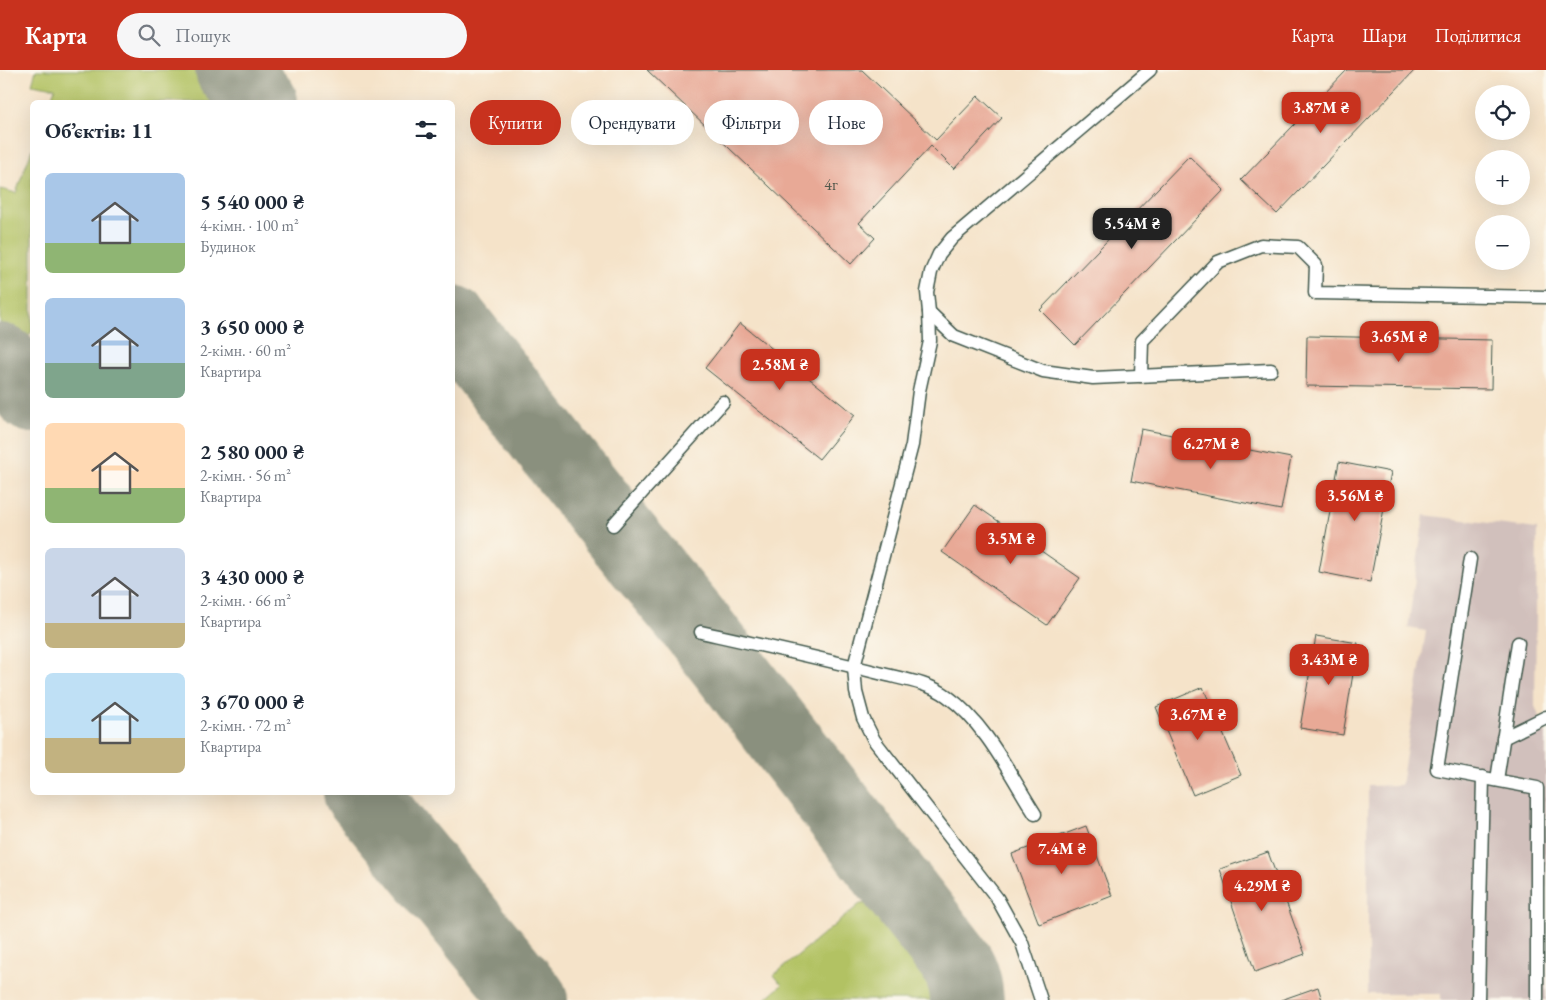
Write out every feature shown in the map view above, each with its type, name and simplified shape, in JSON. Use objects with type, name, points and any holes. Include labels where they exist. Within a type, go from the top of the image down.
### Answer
[{"type":"lane","points":[[1041,1000],[1022,943],[997,898],[874,740],[863,718],[856,692],[854,667],[912,445],[919,391],[930,342],[930,312],[927,292],[930,272],[939,254],[952,238],[1150,70]]},
{"type":"lane","points":[[1141,376],[1142,341],[1218,262],[1261,245],[1298,247],[1316,265],[1315,293],[1546,297]]},
{"type":"lane","points":[[930,312],[954,336],[1043,371],[1093,378],[1271,370]]},
{"type":"lane","points":[[613,525],[723,402]]},
{"type":"lane","points":[[1470,559],[1437,769],[1537,788],[1537,1000]]},
{"type":"lane","points":[[701,632],[930,686],[946,695],[981,728],[1035,814]]},
{"type":"lane","points":[[1497,780],[1518,644]]},
{"type":"lane","points":[[1503,738],[1546,717]]},
{"type":"lane","points":[[1478,1000],[1483,777]]},
{"type":"shaded area","points":[[1424,515],[1537,529],[1535,706],[1546,734],[1546,1000],[1441,1000],[1441,994],[1368,994],[1368,786],[1401,785],[1426,631],[1408,628]]},
{"type":"green space","points":[[36,70],[197,70],[223,100],[51,100],[55,88],[32,84]]},
{"type":"green space","points":[[30,154],[30,334],[20,342],[7,332],[0,330],[0,189],[16,193]]},
{"type":"green space","points":[[882,903],[935,970],[944,1000],[764,1000],[782,985],[774,975],[860,904]]},
{"type":"building","points":[[647,70],[862,70],[936,140],[978,96],[1002,118],[954,169],[931,146],[859,223],[875,238],[851,264],[726,145],[799,145],[799,100],[704,100],[704,124],[694,115],[694,100],[679,100]]},
{"type":"building","points":[[1347,70],[1415,70],[1277,214],[1241,180]]},
{"type":"building","points":[[1189,156],[1224,190],[1075,345],[1040,310]]},
{"type":"building","points":[[740,323],[855,415],[819,459],[705,368]]},
{"type":"building","points":[[1307,336],[1492,340],[1491,389],[1306,386]]},
{"type":"building","points":[[1141,429],[1291,458],[1281,510],[1131,481]]},
{"type":"building","points":[[1339,462],[1391,472],[1370,582],[1319,572]]},
{"type":"building","points":[[975,505],[1080,578],[1047,625],[942,552]]},
{"type":"building","points":[[1316,636],[1358,643],[1343,735],[1300,728]]},
{"type":"building","points":[[1203,687],[1241,775],[1193,795],[1156,707]]},
{"type":"building","points":[[1086,826],[1112,896],[1039,924],[1012,854]]},
{"type":"building","points":[[1268,852],[1305,954],[1255,972],[1220,869]]},
{"type":"building","points":[[1318,987],[1322,1000],[1281,1000]]},
{"type":"taxiway","points":[[232,70],[259,100]]},
{"type":"taxiway","points":[[455,326],[613,525],[701,632],[949,953],[958,965],[963,977],[967,1000]]},
{"type":"taxiway","points":[[0,360],[6,364],[30,394]]},
{"type":"taxiway","points":[[362,795],[531,1000]]}]
